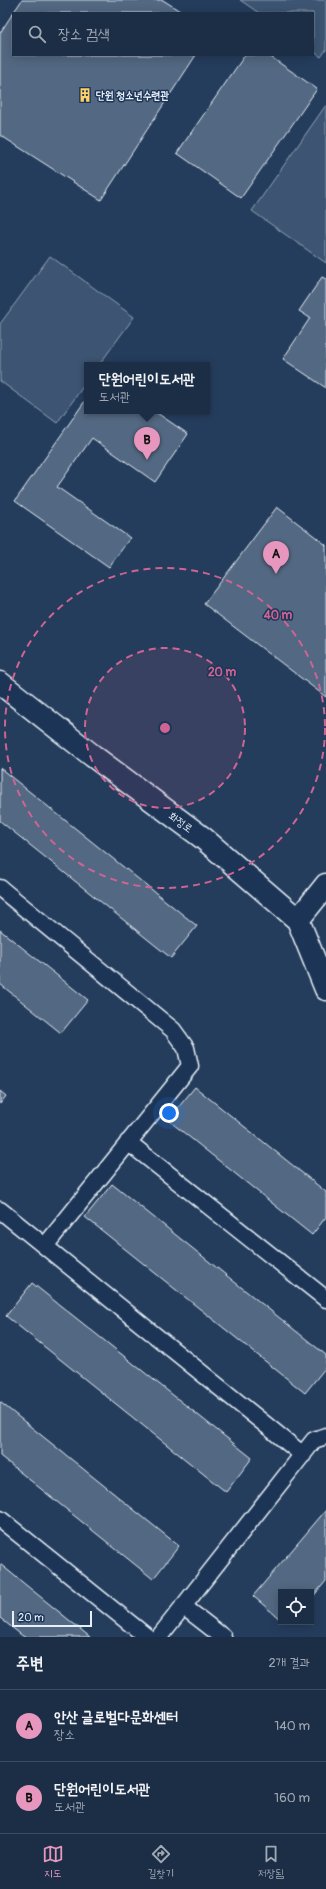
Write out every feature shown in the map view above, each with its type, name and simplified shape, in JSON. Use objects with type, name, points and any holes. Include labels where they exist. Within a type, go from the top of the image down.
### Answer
[{"type":"street","name":"화정로","points":[[0,683],[93,756],[203,838],[298,920],[326,990]]},
{"type":"street","points":[[298,920],[326,885]]},
{"type":"lane","points":[[0,888],[173,1030],[186,1048],[190,1066],[45,1246]]},
{"type":"lane","points":[[128,1142],[326,1299]]},
{"type":"lane","points":[[0,1210],[303,1455]]},
{"type":"lane","points":[[159,1637],[314,1440],[326,1436]]},
{"type":"lane","points":[[0,1519],[147,1637]]},
{"type":"lane","points":[[183,1606],[223,1637]]},
{"type":"shaded area","points":[[240,0],[326,0],[326,50],[321,57],[314,52],[314,12],[258,12]]},
{"type":"shaded area","points":[[326,105],[326,263],[252,211]]},
{"type":"shaded area","points":[[50,256],[134,317],[101,362],[84,362],[84,385],[57,423],[0,381],[0,324]]},
{"type":"building","points":[[22,0],[163,0],[181,12],[14,12]]},
{"type":"building","name":"단원 청소년수련관","points":[[12,15],[12,56],[195,56],[101,200],[0,135],[0,33]]},
{"type":"building","points":[[244,56],[269,56],[317,89],[241,198],[177,153]]},
{"type":"building","points":[[322,277],[326,279],[326,388],[283,359],[310,318],[299,311]]},
{"type":"building","points":[[84,402],[84,414],[158,414],[188,434],[155,482],[92,438],[57,487],[130,538],[109,567],[15,501]]},
{"type":"building","points":[[277,507],[326,545],[326,697],[204,604]]},
{"type":"building","points":[[0,768],[197,926],[171,958],[0,821]]},
{"type":"building","points":[[0,930],[88,1000],[61,1033],[0,984]]},
{"type":"building","points":[[195,1087],[326,1192],[326,1217],[312,1235],[168,1120]]},
{"type":"building","points":[[0,1091],[6,1096],[0,1104]]},
{"type":"building","points":[[112,1184],[326,1355],[326,1367],[305,1393],[85,1217]]},
{"type":"building","points":[[32,1283],[252,1458],[226,1492],[6,1316]]},
{"type":"building","points":[[0,1402],[179,1546],[153,1579],[0,1456]]},
{"type":"building","points":[[326,1510],[326,1581],[314,1595],[314,1589],[278,1589],[278,1617],[253,1596]]},
{"type":"building","points":[[0,1564],[90,1637],[24,1637],[0,1618]]},
{"type":"place","name":"단원 청소년수련관","points":[[85,95]]},
{"type":"place","name":"단원어린이도서관","points":[[147,460]]},
{"type":"place","name":"안산 글로벌다문화센터","points":[[276,574]]}]
